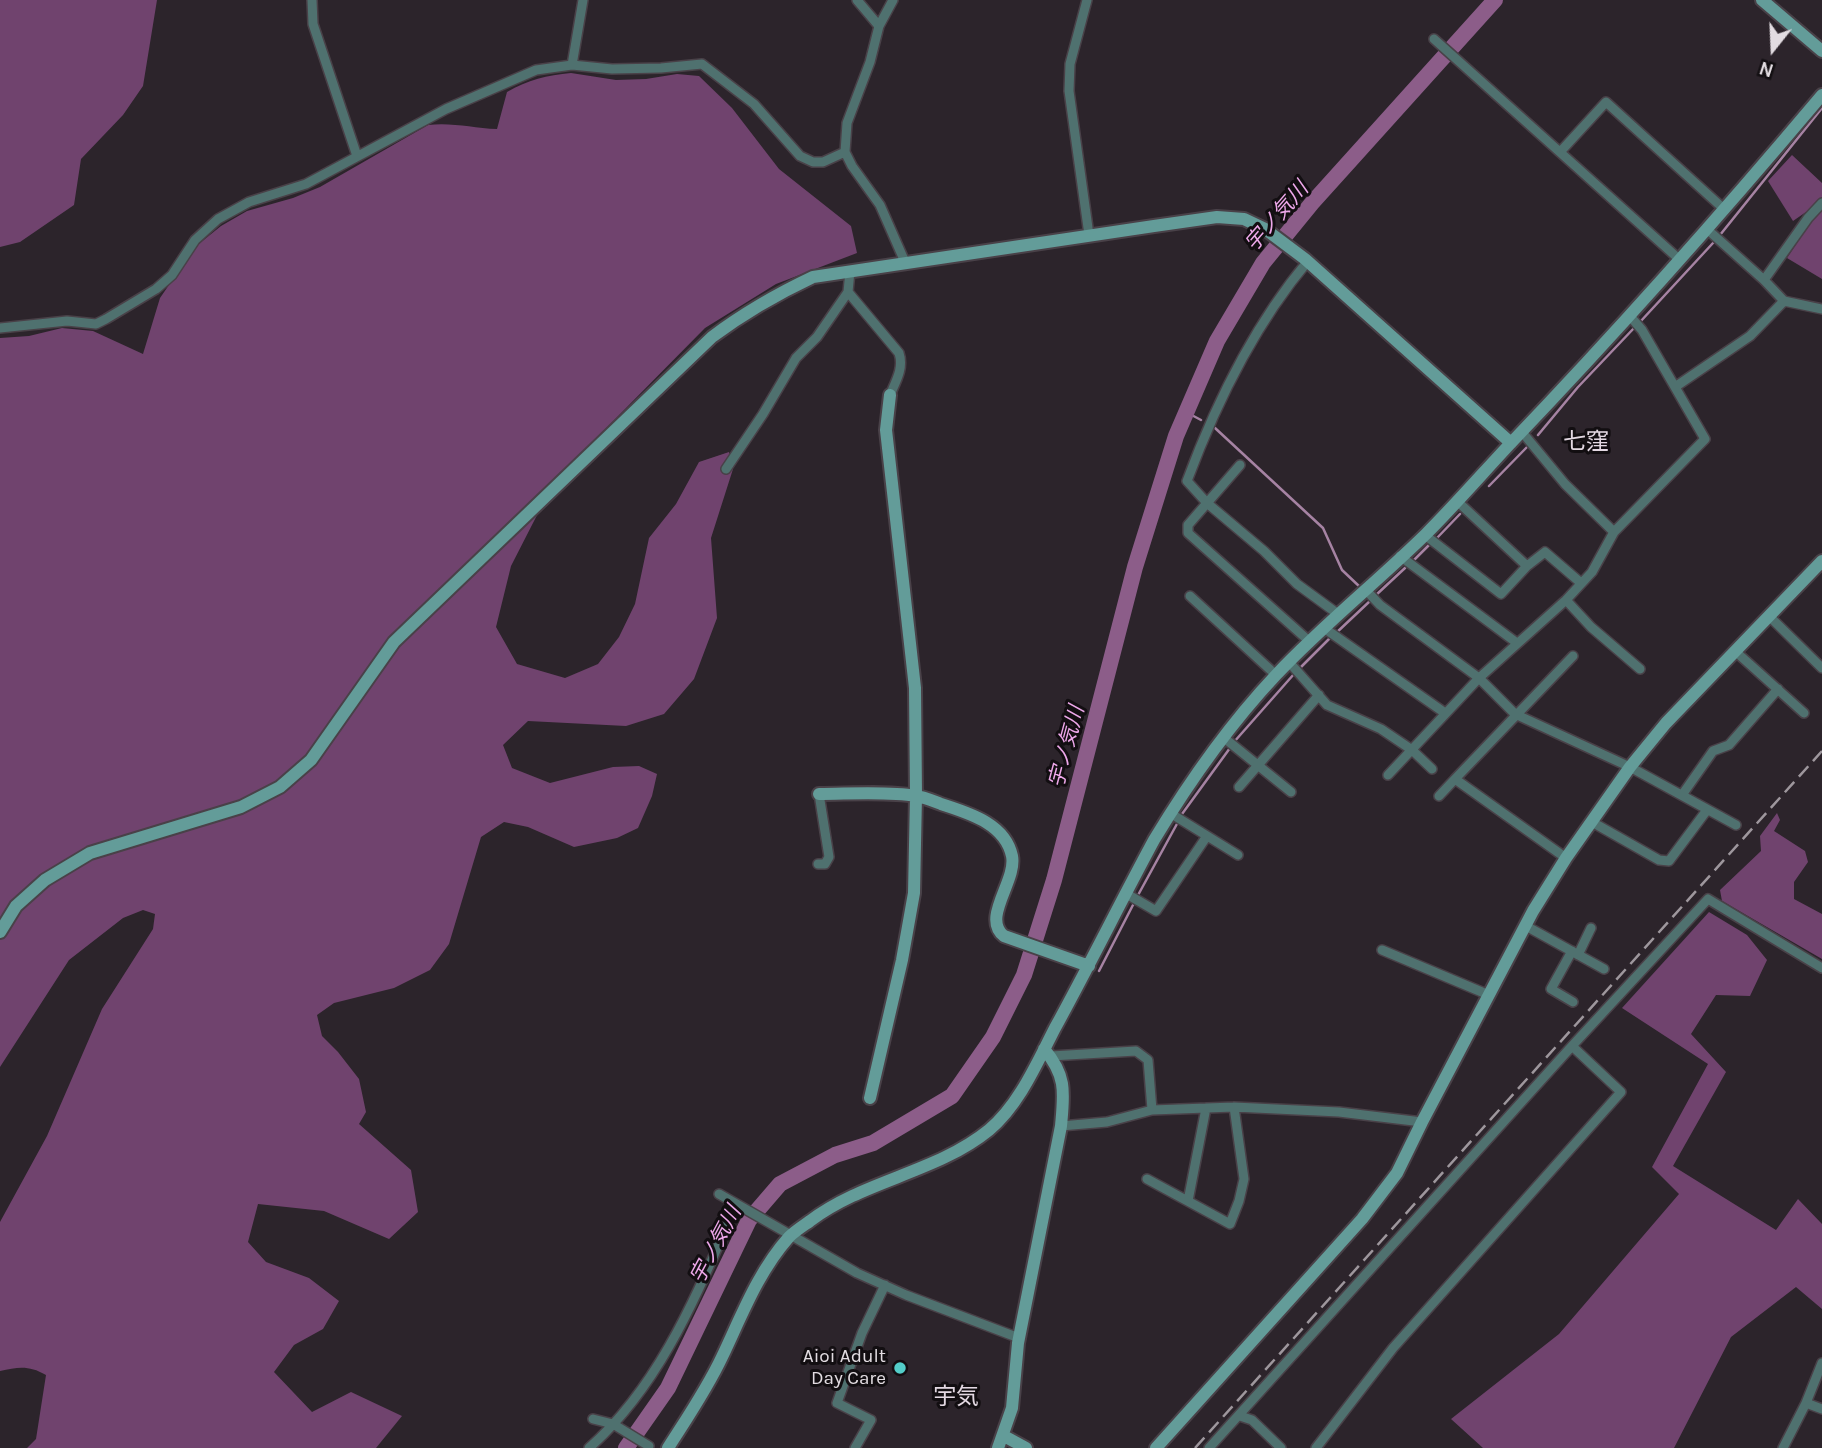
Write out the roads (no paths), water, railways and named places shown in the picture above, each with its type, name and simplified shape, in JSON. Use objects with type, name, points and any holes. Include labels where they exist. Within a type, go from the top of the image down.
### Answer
[{"type":"street","points":[[312,0],[313,24],[357,156]]},
{"type":"street","points":[[572,65],[583,0]]},
{"type":"street","points":[[857,0],[879,26]]},
{"type":"street","points":[[893,0],[879,26],[870,62],[847,123],[845,152],[880,205],[905,262]]},
{"type":"street","points":[[1087,0],[1070,64],[1069,91],[1089,235]]},
{"type":"street","points":[[1762,0],[1822,51]]},
{"type":"street","points":[[1434,39],[1680,260]]},
{"type":"street","points":[[0,328],[67,321],[96,324],[156,289],[172,275],[195,240],[218,219],[248,202],[306,184],[446,109],[536,70],[572,65],[612,69],[702,64],[754,104],[800,156],[813,162],[823,162],[845,152]]},
{"type":"street","points":[[668,1448],[698,1402],[721,1359],[757,1281],[791,1235],[836,1203],[933,1162],[989,1129],[1048,1053],[1125,893],[1170,813],[1223,737],[1309,641],[1425,535],[1522,432],[1708,230],[1822,95]]},
{"type":"street","points":[[1561,151],[1606,102],[1725,210]]},
{"type":"street","points":[[1765,280],[1808,218],[1822,203]]},
{"type":"street","points":[[0,932],[16,906],[45,880],[90,853],[241,807],[263,797],[295,775],[322,747],[394,642],[712,337],[740,315],[813,277],[1217,217],[1244,219],[1265,229],[1307,260],[1511,443]]},
{"type":"street","points":[[1708,230],[1765,280],[1784,301],[1822,309]]},
{"type":"street","points":[[1307,260],[1283,290],[1264,321],[1207,426],[1187,481],[1207,503],[1264,551],[1297,584],[1338,614]]},
{"type":"street","points":[[726,469],[796,358],[817,337],[848,292],[850,271]]},
{"type":"street","points":[[848,292],[899,353],[902,362],[890,396],[886,430],[915,688],[914,893],[902,960],[870,1098]]},
{"type":"street","points":[[1675,387],[1750,337],[1784,301]]},
{"type":"street","points":[[1388,775],[1479,678],[1566,600],[1592,572],[1614,532],[1705,439],[1642,330],[1629,316]]},
{"type":"street","points":[[1522,432],[1565,484],[1614,532]]},
{"type":"street","points":[[1240,465],[1188,525],[1188,533],[1309,641]]},
{"type":"street","points":[[1457,501],[1527,566]]},
{"type":"street","points":[[1425,535],[1501,594],[1527,566],[1545,552],[1581,583]]},
{"type":"street","points":[[1400,556],[1517,643]]},
{"type":"street","points":[[1156,1448],[1363,1219],[1397,1173],[1526,926],[1566,858],[1630,767],[1666,723],[1822,561]]},
{"type":"street","points":[[1365,589],[1380,605],[1479,678],[1515,714],[1630,767],[1736,825]]},
{"type":"street","points":[[1190,596],[1276,675]]},
{"type":"street","points":[[1566,600],[1591,627],[1640,670]]},
{"type":"street","points":[[1769,617],[1822,668]]},
{"type":"street","points":[[1324,628],[1445,713]]},
{"type":"street","points":[[1735,651],[1804,713]]},
{"type":"street","points":[[1439,796],[1573,656]]},
{"type":"street","points":[[1289,662],[1327,705],[1372,725],[1412,750],[1432,769]]},
{"type":"street","points":[[1682,795],[1713,751],[1729,745],[1778,689]]},
{"type":"street","points":[[1239,787],[1319,695]]},
{"type":"street","points":[[1223,737],[1291,792]]},
{"type":"street","points":[[1455,779],[1566,858]]},
{"type":"street","points":[[818,864],[825,864],[829,857],[818,794],[916,796],[981,819],[1001,835],[1009,849],[1012,867],[995,922],[999,932],[1089,966]]},
{"type":"street","points":[[1592,822],[1659,860],[1669,861],[1707,810]]},
{"type":"street","points":[[1170,813],[1238,855]]},
{"type":"street","points":[[1125,893],[1156,911],[1207,836]]},
{"type":"street","points":[[1209,1448],[1708,899],[1822,968]]},
{"type":"street","points":[[1526,926],[1604,969]]},
{"type":"street","points":[[1573,1002],[1551,989],[1591,928]]},
{"type":"street","points":[[1382,950],[1489,995]]},
{"type":"street","points":[[1316,1448],[1393,1348],[1621,1092],[1572,1046]]},
{"type":"street","points":[[1048,1053],[1136,1051],[1148,1060],[1152,1110]]},
{"type":"street","points":[[1026,1448],[1001,1442],[1013,1408],[1019,1338],[1061,1126],[1064,1092],[1062,1079],[1059,1068],[1048,1053]]},
{"type":"street","points":[[1061,1126],[1107,1122],[1152,1110],[1206,1108],[1339,1112],[1422,1122]]},
{"type":"street","points":[[1188,1202],[1206,1108]]},
{"type":"street","points":[[1147,1179],[1230,1224],[1244,1179],[1234,1108]]},
{"type":"street","points":[[719,1194],[857,1273],[1019,1338]]},
{"type":"street","points":[[589,1448],[615,1425],[662,1360],[737,1206]]},
{"type":"street","points":[[855,1448],[871,1420],[837,1403],[862,1333],[885,1285]]},
{"type":"street","points":[[1783,1448],[1806,1403],[1822,1363]]},
{"type":"street","points":[[1806,1403],[1822,1409]]},
{"type":"street","points":[[1240,1416],[1252,1420],[1281,1448]]},
{"type":"street","points":[[593,1419],[615,1425],[649,1446]]},
{"type":"waterway","name":"宇ノ気川","points":[[626,1448],[668,1388],[749,1220],[780,1184],[835,1155],[873,1143],[952,1096],[993,1037],[1024,975],[1054,880],[1135,567],[1176,436],[1217,341],[1263,263],[1312,203],[1495,0]]},
{"type":"waterway","points":[[1720,235],[1822,108]]},
{"type":"waterway","points":[[1640,322],[1713,243]]},
{"type":"waterway","points":[[1538,435],[1578,387],[1635,327]]},
{"type":"waterway","points":[[1186,412],[1201,420]]},
{"type":"waterway","points":[[1215,428],[1323,528],[1342,570],[1360,587]]},
{"type":"waterway","points":[[1489,486],[1528,446]]},
{"type":"waterway","points":[[1436,539],[1460,514]]},
{"type":"waterway","points":[[1413,561],[1430,544]]},
{"type":"waterway","points":[[1376,595],[1405,568]]},
{"type":"waterway","points":[[1335,634],[1370,601]]},
{"type":"waterway","points":[[1301,667],[1329,639]]},
{"type":"waterway","points":[[1234,742],[1294,674]]},
{"type":"waterway","points":[[1182,814],[1230,748]]},
{"type":"waterway","points":[[1137,897],[1178,822]]},
{"type":"waterway","points":[[1099,971],[1134,903]]},
{"type":"railway","points":[[1195,1448],[1822,751]]},
{"type":"place","name":"Aioi Adult Day Care","points":[[900,1368]]},
{"type":"district","name":"七窪","points":[[1586,442]]},
{"type":"district","name":"宇気","points":[[956,1397]]}]
